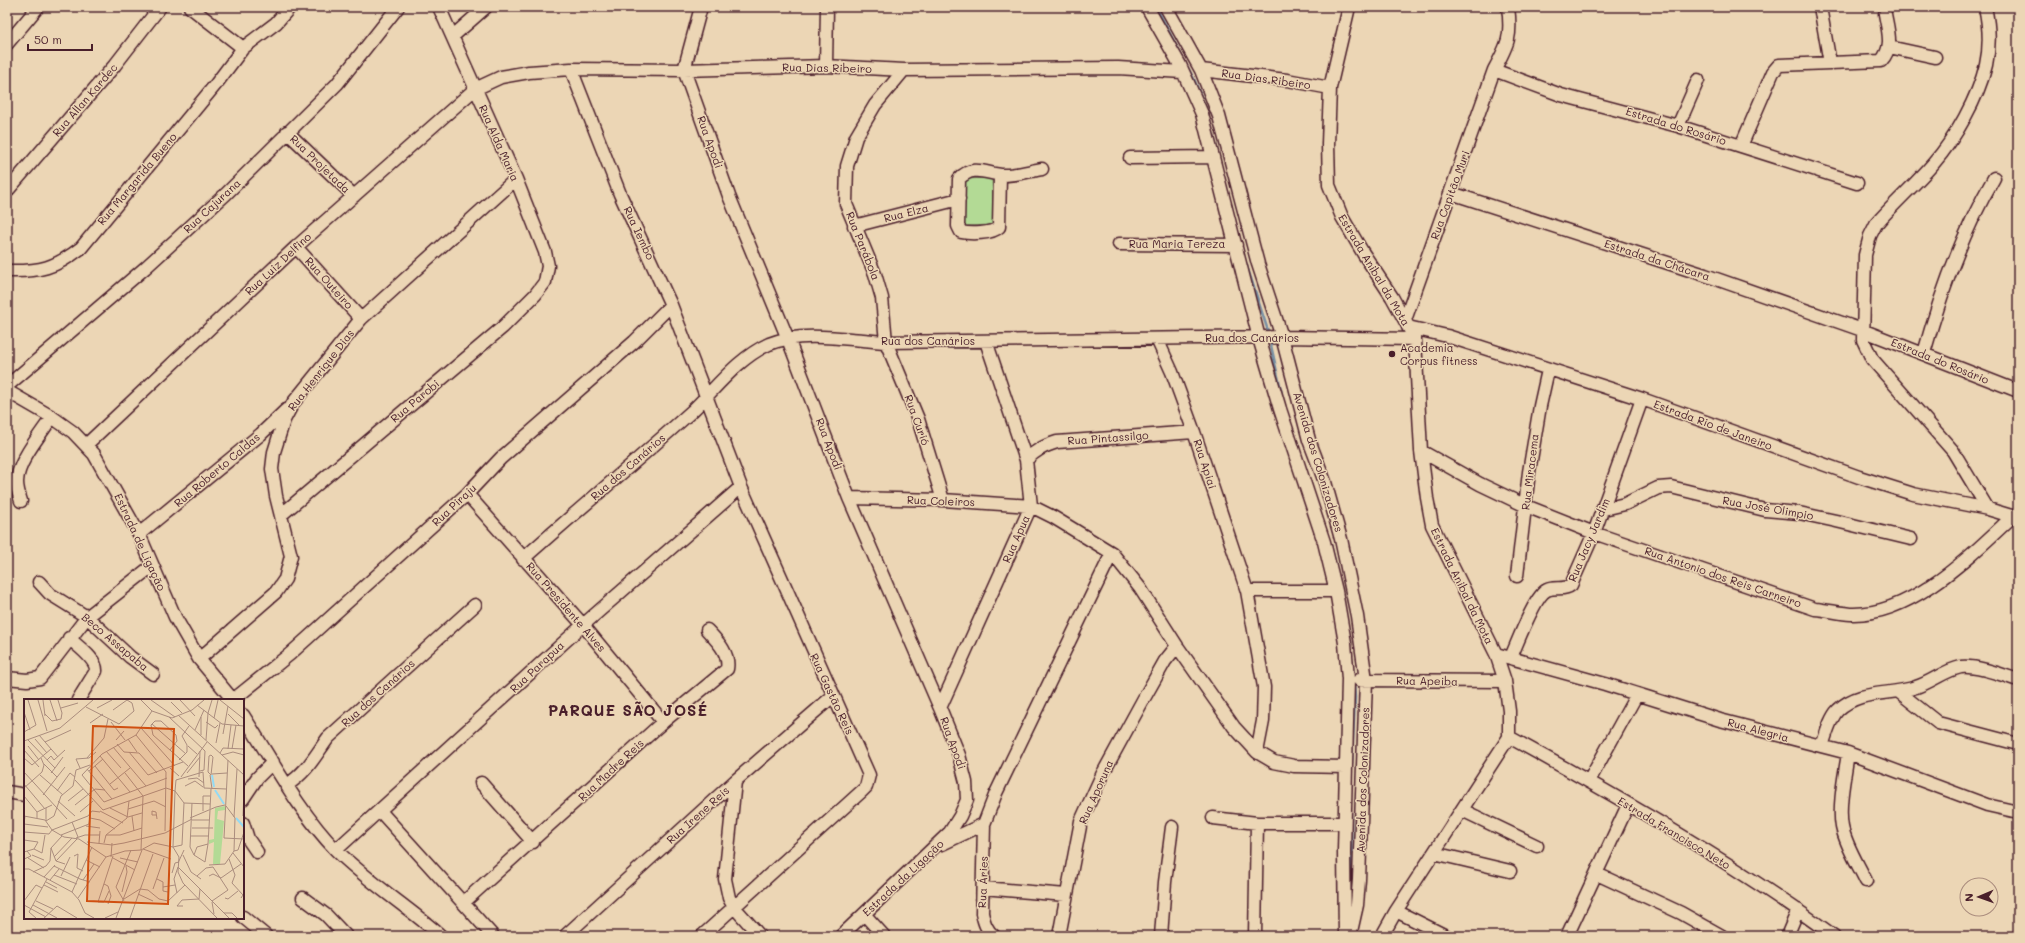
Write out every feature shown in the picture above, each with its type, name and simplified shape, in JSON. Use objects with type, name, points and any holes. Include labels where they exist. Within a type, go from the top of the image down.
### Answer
[{"type":"street","points":[[7,44],[38,7]]},
{"type":"street","name":"Rua Allan Kardec","points":[[7,191],[115,65],[160,7]]},
{"type":"street","points":[[190,7],[243,48]]},
{"type":"street","name":"Rua Margarida Bueno","points":[[7,271],[26,271],[51,267],[64,261],[81,248],[202,102],[243,48],[276,23],[290,7]]},
{"type":"street","name":"Rua Cajurana","points":[[7,386],[145,268],[226,194],[337,84],[398,7]]},
{"type":"street","name":"Rua Alda Maria","points":[[439,7],[516,179],[545,252],[548,266],[545,282]]},
{"type":"street","points":[[453,36],[486,7]]},
{"type":"street","points":[[684,70],[701,7]]},
{"type":"street","points":[[826,66],[827,7]]},
{"type":"street","name":"Avenida dos Colonizadores","points":[[1147,7],[1182,72],[1202,114],[1236,245],[1325,482],[1341,539],[1357,616],[1354,786],[1359,880],[1357,905],[1350,936]]},
{"type":"street","name":"Avenida dos Colonizadores","points":[[1166,7],[1201,70],[1219,116],[1258,264],[1271,338],[1280,409],[1324,542],[1336,591],[1345,644],[1357,680],[1346,766],[1354,786],[1344,823],[1344,936]]},
{"type":"street","name":"Estrada Anibal da Mota","points":[[1348,7],[1330,88],[1328,162],[1330,185],[1333,196],[1363,253],[1392,297],[1415,339],[1421,451],[1432,525],[1496,654],[1505,681],[1509,711],[1509,737]]},
{"type":"street","name":"Rua Capitão Muri","points":[[1406,324],[1494,70],[1509,38],[1508,7]]},
{"type":"street","points":[[1820,7],[1830,63]]},
{"type":"street","points":[[1985,7],[1988,41],[1986,65],[1970,106],[1947,147],[1933,164],[1876,224],[1870,236],[1865,255],[1866,284],[1862,340],[1872,359],[1953,451],[1988,509]]},
{"type":"street","points":[[1740,146],[1773,72],[1779,65],[1877,62],[1885,57],[1889,47],[1889,35],[1885,14]]},
{"type":"street","points":[[1889,47],[1935,57]]},
{"type":"street","name":"Rua Dias Ribeiro","points":[[475,89],[501,77],[529,72],[571,69],[684,70],[826,66],[904,70],[1118,68],[1182,72]]},
{"type":"street","name":"Rua Iembo","points":[[571,69],[620,194],[671,305],[706,396]]},
{"type":"street","name":"Rua Apodi","points":[[684,70],[729,196],[788,339],[849,498],[940,708],[958,755],[966,782],[967,800],[960,816]]},
{"type":"street","name":"Rua Parábola","points":[[886,342],[882,298],[875,274],[846,204],[845,193],[847,166],[856,137],[875,105],[904,70]]},
{"type":"street","name":"Rua Dias Ribeiro","points":[[1201,70],[1287,80],[1330,88]]},
{"type":"street","name":"Estrada do Rosário","points":[[1494,70],[1561,94],[1678,126],[1857,183]]},
{"type":"street","points":[[1678,126],[1698,80]]},
{"type":"street","name":"Rua Luiz Delfino","points":[[86,445],[296,247],[475,89]]},
{"type":"street","name":"Rua Projetada","points":[[287,132],[354,196]]},
{"type":"street","points":[[1130,158],[1213,157]]},
{"type":"street","points":[[1000,175],[999,228],[995,231],[968,233],[961,232],[958,226],[959,179],[963,175],[982,170],[1000,175],[1042,168]]},
{"type":"street","points":[[1924,353],[1939,299],[1956,256],[1982,199],[1994,178]]},
{"type":"street","name":"Rua Henrique Dias","points":[[200,659],[276,592],[285,579],[292,556],[276,496],[272,469],[274,452],[284,420],[293,403],[361,318],[516,179]]},
{"type":"street","name":"Estrada da Chácara","points":[[1451,193],[1705,275],[1862,330]]},
{"type":"street","name":"Rua Elza","points":[[854,226],[959,199]]},
{"type":"street","name":"Rua Maria Tereza","points":[[1119,244],[1236,245]]},
{"type":"street","name":"Rua Outeiro","points":[[296,247],[361,318]]},
{"type":"street","name":"Rua Parobi","points":[[281,515],[503,327],[535,295],[545,282]]},
{"type":"street","name":"Rua Piraju","points":[[234,699],[290,654],[467,494],[501,458],[634,342],[671,305]]},
{"type":"street","name":"Estrada Rio de Janeiro","points":[[1406,324],[1642,399],[1859,477],[1913,494],[1988,509],[2015,517]]},
{"type":"street","name":"Estrada do Rosário","points":[[1862,330],[2018,391]]},
{"type":"street","name":"Rua dos Canários","points":[[523,559],[693,410],[736,367],[769,344],[788,339],[822,338],[886,342],[1271,338],[1415,339]]},
{"type":"street","name":"Rua Apiai","points":[[1157,339],[1172,372],[1194,432],[1247,591],[1264,687],[1263,721],[1257,752]]},
{"type":"street","name":"Rua Apua","points":[[940,708],[1032,506],[1026,460],[986,341]]},
{"type":"street","name":"Rua Curió","points":[[886,342],[918,420],[943,500]]},
{"type":"street","name":"Rua Miracema","points":[[1518,576],[1532,446],[1548,370]]},
{"type":"street","name":"Estrada de Ligação","points":[[7,391],[52,417],[86,445],[112,484],[139,534],[175,617],[200,659],[232,699]]},
{"type":"street","name":"Rua Gastão Reis","points":[[702,936],[866,787],[869,780],[867,768],[833,696],[741,487],[706,396]]},
{"type":"street","name":"Rua Jacy Jardim","points":[[1511,657],[1530,614],[1543,593],[1548,589],[1564,589],[1571,585],[1604,509],[1642,399]]},
{"type":"street","name":"Rua Roberto Caldas","points":[[139,534],[261,434],[293,403]]},
{"type":"street","points":[[21,501],[17,482],[24,460],[52,417]]},
{"type":"street","name":"Rua Pintassilgo","points":[[1026,460],[1034,452],[1057,442],[1194,432]]},
{"type":"street","name":"Rua Antonio dos Reis Carneiro","points":[[1421,451],[1480,484],[1526,506],[1594,533],[1815,609],[1852,614],[1879,610],[1910,599],[1937,582],[2015,517]]},
{"type":"street","name":"Rua Parapua","points":[[336,850],[583,624],[741,487]]},
{"type":"street","name":"Rua José Olimpio","points":[[1604,509],[1625,504],[1658,488],[1671,487],[1765,510],[1799,513],[1911,539]]},
{"type":"street","name":"Rua Presidente Alves","points":[[467,494],[523,559],[583,624],[663,722]]},
{"type":"street","name":"Rua Coleiros","points":[[849,498],[943,500],[1032,506]]},
{"type":"street","points":[[1032,506],[1083,534],[1112,553],[1140,588],[1177,646],[1234,727],[1257,752],[1274,762],[1294,766],[1346,766]]},
{"type":"street","points":[[937,846],[984,824],[996,793],[1112,553]]},
{"type":"street","points":[[7,678],[35,680],[42,675],[69,638],[87,617],[152,566]]},
{"type":"street","name":"Beco Assapaba","points":[[39,582],[50,594],[87,617],[130,657],[153,674]]},
{"type":"street","points":[[1247,591],[1336,591]]},
{"type":"street","name":"Rua dos Canários","points":[[287,785],[300,777],[315,759],[328,738],[475,605]]},
{"type":"street","name":"Rua Madre Reis","points":[[463,904],[533,842],[663,722],[727,670],[728,663],[726,655],[708,630]]},
{"type":"street","points":[[69,638],[93,662],[96,668],[96,671],[79,699]]},
{"type":"street","name":"Rua Aporuna","points":[[1066,896],[1081,820],[1102,775],[1142,700],[1165,661],[1177,646]]},
{"type":"street","name":"Rua Alegria","points":[[1496,654],[1511,657],[1637,694],[1720,720],[1848,753],[1986,805],[2018,812]]},
{"type":"street","points":[[1822,746],[1837,711],[1845,704],[1858,698],[1870,694],[1899,692],[1917,687],[1952,670],[1962,667],[1972,668],[2018,680]]},
{"type":"street","name":"Rua Apeiba","points":[[1357,680],[1505,681]]},
{"type":"street","points":[[1899,692],[1938,723],[2018,744]]},
{"type":"street","points":[[1589,781],[1637,694]]},
{"type":"street","name":"Rua Irene Reis","points":[[565,936],[735,781],[833,696]]},
{"type":"street","points":[[244,717],[306,814],[336,850],[382,890],[441,936]]},
{"type":"street","points":[[1382,936],[1396,910],[1509,737]]},
{"type":"street","name":"Estrada Francisco Neto","points":[[1509,737],[1589,781],[1798,910],[1834,936]]},
{"type":"street","points":[[1848,753],[1843,793],[1842,825],[1845,836],[1866,881]]},
{"type":"street","points":[[244,798],[257,778],[273,762]]},
{"type":"street","points":[[735,781],[725,879],[729,898],[734,907],[760,936]]},
{"type":"street","points":[[481,783],[533,842]]},
{"type":"street","points":[[7,792],[24,795]]},
{"type":"street","points":[[1567,936],[1628,805]]},
{"type":"street","points":[[1462,810],[1537,846]]},
{"type":"street","points":[[380,811],[493,936]]},
{"type":"street","name":"Estrada da Ligação","points":[[841,936],[937,846],[950,832],[960,816]]},
{"type":"street","points":[[1212,818],[1256,823],[1344,823]]},
{"type":"street","points":[[1255,936],[1256,823]]},
{"type":"street","name":"Rua Áries","points":[[984,824],[982,913],[985,924],[990,933],[994,936]]},
{"type":"street","points":[[1161,936],[1165,882],[1172,826]]},
{"type":"street","points":[[244,827],[248,839],[257,852]]},
{"type":"street","points":[[1434,853],[1510,871]]},
{"type":"street","points":[[1597,874],[1681,913],[1722,936]]},
{"type":"street","points":[[983,888],[1066,896],[1059,936]]},
{"type":"street","points":[[303,898],[326,915],[346,936]]},
{"type":"street","points":[[1396,910],[1446,936]]},
{"type":"street","points":[[1787,936],[1798,910]]},
{"type":"street","points":[[864,914],[884,936]]},
{"type":"street","points":[[244,918],[266,936]]},
{"type":"green space","points":[[992,178],[994,225],[964,226],[962,179]]},
{"type":"waterway","points":[[1156,7],[1194,79],[1206,109]]},
{"type":"waterway","points":[[1213,133],[1219,157]]},
{"type":"waterway","points":[[1245,260],[1269,334]]},
{"type":"waterway","points":[[1270,341],[1282,394]]},
{"type":"waterway","points":[[1331,545],[1336,566]]},
{"type":"waterway","points":[[1352,764],[1355,697],[1353,669]]},
{"type":"waterway","points":[[1351,813],[1352,895]]},
{"type":"place","name":"Academia Corpus fitness","points":[[1392,354]]},
{"type":"district","name":"PARQUE SÃO JOSÉ","points":[[628,711]]}]
